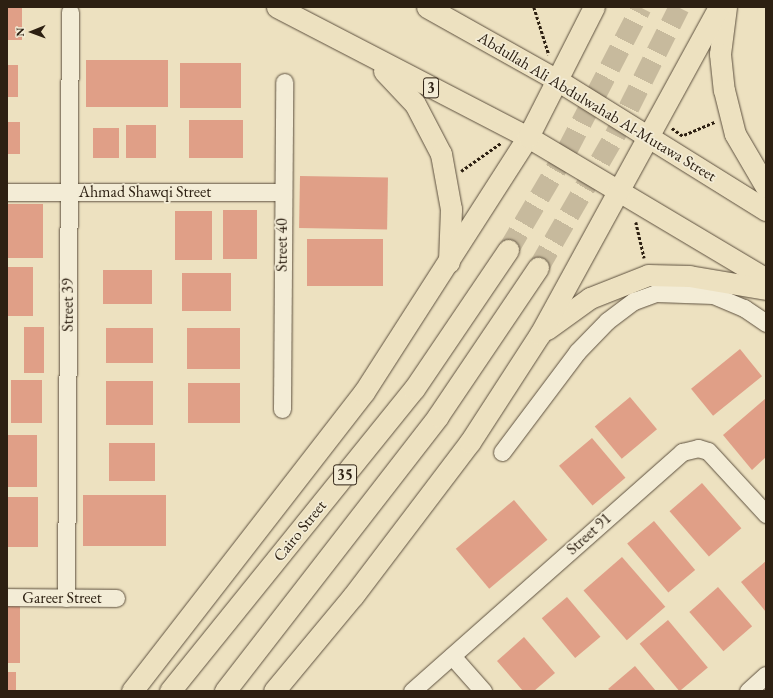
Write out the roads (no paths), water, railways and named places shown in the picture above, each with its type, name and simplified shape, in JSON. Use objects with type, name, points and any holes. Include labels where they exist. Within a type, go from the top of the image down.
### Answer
[{"type":"main road","name":"3","points":[[277,7],[353,49],[528,137],[622,190],[766,279]]},
{"type":"main road","name":"Abdullah Ali Abdulwahab Al-Mutawa Street","points":[[427,7],[557,80],[766,210]]},
{"type":"main road","points":[[132,691],[364,392],[449,264],[528,137],[594,7]]},
{"type":"main road","points":[[274,691],[353,596],[470,442],[540,334],[622,190],[720,7]]},
{"type":"main road","points":[[726,7],[720,54],[730,115],[735,134],[766,187]]},
{"type":"main road","points":[[353,49],[387,73],[415,104],[430,128],[448,181],[449,264]]},
{"type":"main road","name":"Cairo Street","points":[[170,691],[414,389],[508,250]]},
{"type":"main road","name":"35","points":[[225,691],[438,416],[538,268]]},
{"type":"main road","points":[[540,334],[590,298],[648,275],[689,276],[766,288]]},
{"type":"street","name":"Street 39","points":[[66,598],[70,12]]},
{"type":"street","name":"Street 40","points":[[282,409],[282,192],[284,82]]},
{"type":"street","name":"Ahmad Shawqi Street","points":[[7,192],[282,192]]},
{"type":"street","points":[[502,452],[577,352],[607,321],[634,301],[656,293],[713,295],[744,308],[766,323]]},
{"type":"street","name":"Street 91","points":[[412,691],[686,450],[708,451],[766,514]]},
{"type":"street","name":"Gareer Street","points":[[7,597],[116,598]]},
{"type":"street","points":[[452,656],[483,691]]},
{"type":"street","points":[[748,691],[766,675]]},
{"type":"tunnel","points":[[508,250],[567,150],[641,7]]},
{"type":"tunnel","points":[[538,268],[615,135],[679,7]]}]
